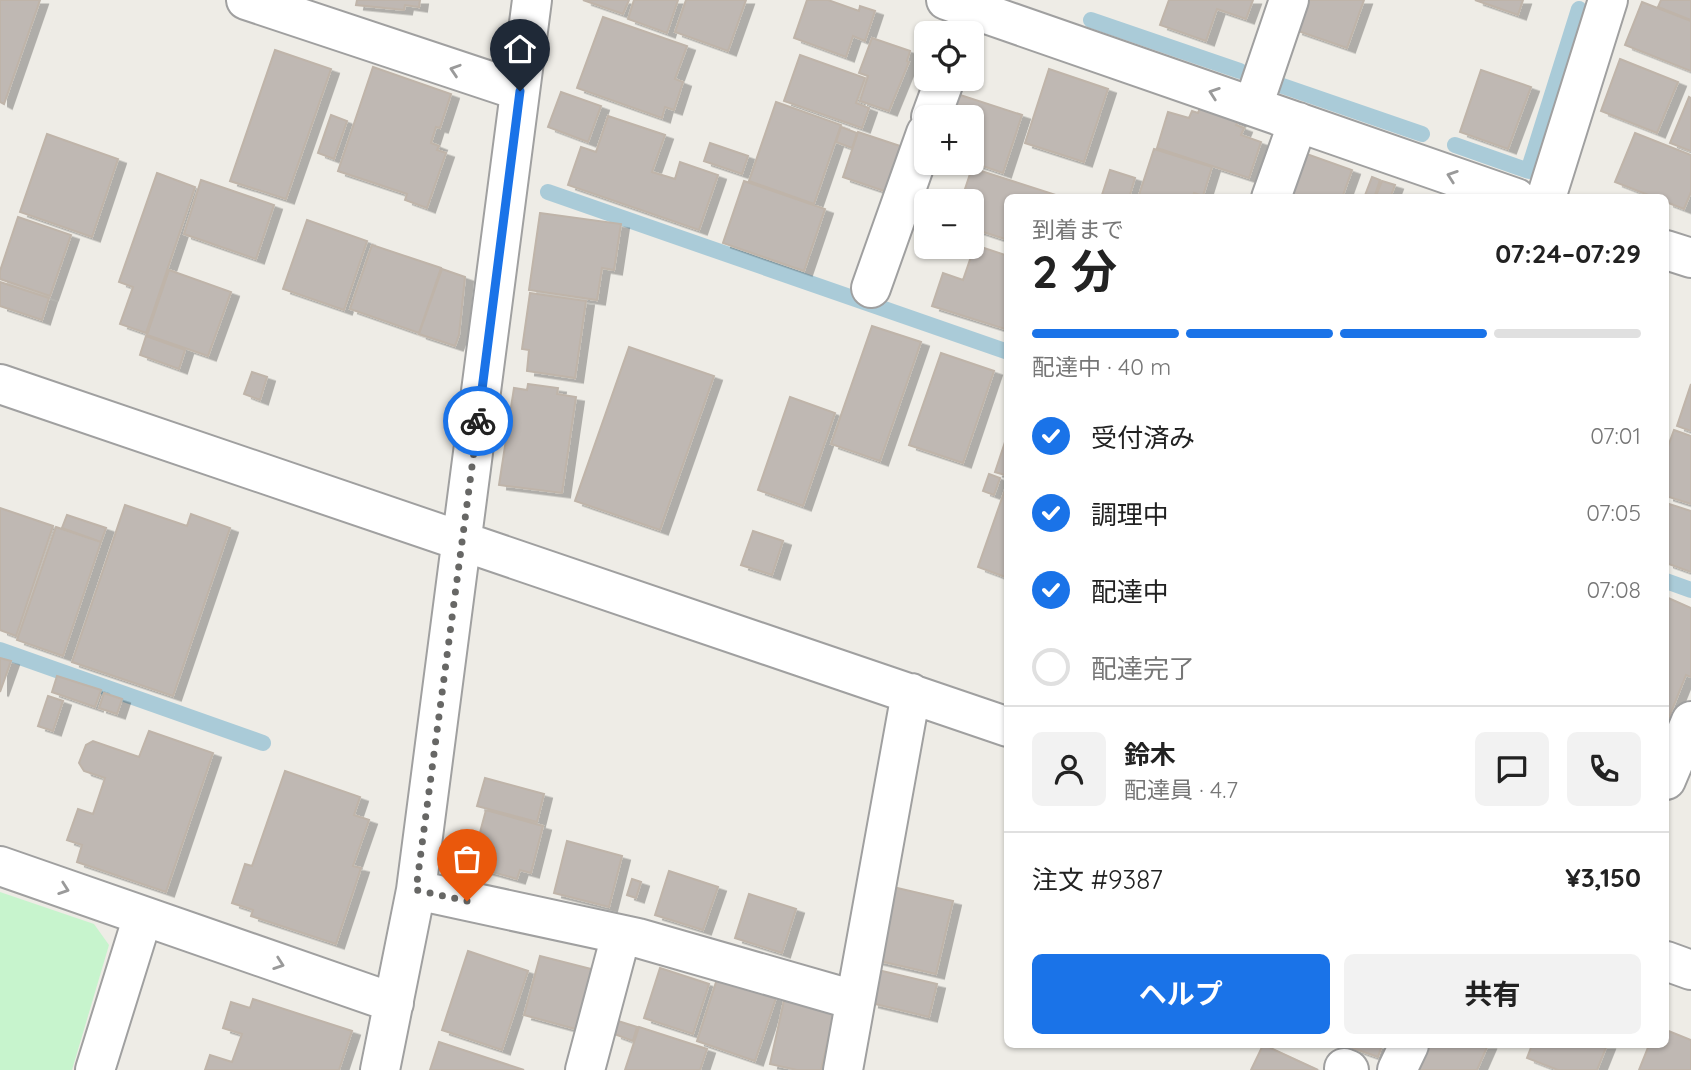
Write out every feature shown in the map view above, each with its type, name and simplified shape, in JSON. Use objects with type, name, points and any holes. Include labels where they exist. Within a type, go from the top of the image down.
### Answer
[{"type":"street","points":[[247,0],[520,91]]},
{"type":"street","points":[[380,1070],[416,890],[532,0]]},
{"type":"street","points":[[1253,106],[1289,0]]},
{"type":"street","points":[[1547,194],[1608,0]]},
{"type":"street","points":[[959,14],[1028,13],[1253,106],[1505,194]]},
{"type":"street","points":[[1272,194],[1298,122]]},
{"type":"street","points":[[871,288],[914,167]]},
{"type":"street","points":[[1669,251],[1691,258]]},
{"type":"street","points":[[0,384],[1004,726]]},
{"type":"street","points":[[843,1070],[911,693]]},
{"type":"street","points":[[1669,773],[1691,721]]},
{"type":"street","points":[[0,866],[394,1003]]},
{"type":"street","points":[[416,890],[621,935],[854,1000]]},
{"type":"street","points":[[94,1070],[143,916]]},
{"type":"street","points":[[585,1070],[621,935]]},
{"type":"street","points":[[1669,962],[1691,970]]},
{"type":"street","points":[[1397,1070],[1408,1048]]},
{"type":"green space","points":[[0,892],[94,924],[109,945],[72,1070],[0,1070]]},
{"type":"building","points":[[0,0],[40,0],[4,104],[0,102]]},
{"type":"building","points":[[357,0],[420,0],[419,7],[405,5],[404,10],[356,5]]},
{"type":"building","points":[[583,0],[629,0],[623,14]]},
{"type":"building","points":[[634,0],[678,0],[667,33],[628,19]]},
{"type":"building","points":[[686,0],[746,0],[728,51],[675,32]]},
{"type":"building","points":[[807,0],[828,0],[859,11],[860,6],[875,11],[865,41],[853,36],[846,57],[794,38]]},
{"type":"building","points":[[1169,0],[1253,0],[1246,19],[1217,9],[1206,41],[1160,25]]},
{"type":"building","points":[[1305,0],[1364,0],[1347,48],[1295,30]]},
{"type":"building","points":[[1475,0],[1523,0],[1518,15]]},
{"type":"building","points":[[1661,0],[1691,0],[1691,20],[1658,7]]},
{"type":"building","points":[[1642,2],[1691,21],[1691,71],[1625,45]]},
{"type":"building","points":[[603,17],[687,46],[675,79],[683,82],[674,110],[665,107],[662,118],[577,88]]},
{"type":"building","points":[[872,38],[910,51],[909,62],[889,111],[860,101],[868,76],[859,73]]},
{"type":"building","points":[[275,50],[331,69],[286,199],[230,181]]},
{"type":"building","points":[[800,55],[865,78],[856,103],[869,108],[862,128],[784,101]]},
{"type":"building","points":[[1620,59],[1678,82],[1657,133],[1601,111]]},
{"type":"building","points":[[373,67],[451,94],[440,128],[436,127],[431,143],[439,146],[437,150],[446,153],[427,208],[405,200],[407,194],[338,171]]},
{"type":"building","points":[[1049,69],[1108,89],[1084,162],[1025,143]]},
{"type":"building","points":[[1481,70],[1531,87],[1508,149],[1460,132]]},
{"type":"building","points":[[561,92],[601,106],[588,142],[548,127]]},
{"type":"building","points":[[954,93],[1022,115],[1003,173],[984,166],[984,105],[950,105]]},
{"type":"building","points":[[1689,97],[1691,98],[1691,151],[1670,143]]},
{"type":"building","points":[[776,102],[841,125],[814,204],[749,181]]},
{"type":"building","points":[[1200,108],[1238,121],[1236,125],[1244,128],[1241,135],[1261,142],[1249,178],[1157,148],[1168,112],[1189,118],[1192,111],[1198,113]]},
{"type":"building","points":[[331,115],[347,121],[334,159],[318,153]]},
{"type":"building","points":[[608,116],[665,135],[652,172],[675,179],[680,162],[718,175],[699,230],[568,185],[581,147],[596,152]]},
{"type":"building","points":[[841,127],[857,133],[852,148],[836,142]]},
{"type":"building","points":[[858,132],[903,147],[893,194],[843,177]]},
{"type":"building","points":[[1635,133],[1691,155],[1691,192],[1684,209],[1669,203],[1669,194],[1646,194],[1615,182]]},
{"type":"building","points":[[47,134],[118,159],[92,237],[20,212]]},
{"type":"building","points":[[710,143],[748,156],[742,174],[704,161]]},
{"type":"building","points":[[1154,149],[1212,167],[1204,194],[1139,194]]},
{"type":"building","points":[[1301,152],[1352,170],[1343,194],[1286,194]]},
{"type":"building","points":[[1110,170],[1135,178],[1130,194],[1102,194]]},
{"type":"building","points":[[984,172],[1053,194],[1004,194],[1004,239],[984,232],[984,189],[965,189],[970,175],[984,175]]},
{"type":"building","points":[[157,173],[195,187],[146,333],[120,324],[133,287],[119,282]]},
{"type":"building","points":[[1372,177],[1380,180],[1375,194],[1366,194]]},
{"type":"building","points":[[201,180],[274,205],[256,259],[184,234]]},
{"type":"building","points":[[744,181],[825,209],[804,271],[723,243]]},
{"type":"building","points":[[1382,181],[1395,185],[1392,194],[1377,194]]},
{"type":"building","points":[[540,213],[621,224],[614,270],[602,268],[597,300],[529,290]]},
{"type":"building","points":[[18,217],[71,235],[50,296],[0,279],[0,271]]},
{"type":"building","points":[[307,220],[367,241],[344,310],[283,289]]},
{"type":"building","points":[[372,245],[441,268],[419,333],[350,309]]},
{"type":"building","points":[[984,248],[1004,255],[1004,329],[932,306],[943,273],[963,280],[970,259],[984,259]]},
{"type":"building","points":[[442,269],[465,277],[459,335],[455,346],[419,334]]},
{"type":"building","points":[[169,270],[231,292],[208,356],[147,335]]},
{"type":"building","points":[[0,282],[49,298],[42,320],[0,306]]},
{"type":"building","points":[[530,293],[586,301],[575,378],[527,371],[529,350],[522,349]]},
{"type":"building","points":[[872,326],[921,342],[880,461],[831,444]]},
{"type":"building","points":[[146,336],[185,350],[179,369],[140,355]]},
{"type":"building","points":[[629,347],[714,376],[660,530],[575,501]]},
{"type":"building","points":[[941,353],[994,371],[963,463],[909,445]]},
{"type":"building","points":[[252,372],[267,377],[260,400],[244,394]]},
{"type":"building","points":[[528,384],[558,388],[557,394],[576,397],[562,493],[499,485],[514,388],[527,390]]},
{"type":"building","points":[[1691,384],[1691,431],[1677,426]]},
{"type":"building","points":[[790,397],[835,413],[803,506],[758,490]]},
{"type":"building","points":[[1674,430],[1691,436],[1691,504],[1669,497],[1669,444]]},
{"type":"building","points":[[1004,445],[1004,475],[995,472]]},
{"type":"building","points":[[989,474],[1000,478],[994,495],[983,491]]},
{"type":"building","points":[[1004,492],[1004,577],[978,567]]},
{"type":"building","points":[[1669,504],[1691,511],[1691,572],[1669,564]]},
{"type":"building","points":[[125,505],[187,526],[191,514],[230,528],[173,696],[72,662]]},
{"type":"building","points":[[0,508],[53,526],[16,636],[0,630]]},
{"type":"building","points":[[67,515],[106,528],[101,542],[62,528]]},
{"type":"building","points":[[56,527],[101,542],[63,656],[17,640]]},
{"type":"building","points":[[753,531],[783,541],[772,575],[741,565]]},
{"type":"building","points":[[1669,598],[1691,608],[1691,677],[1686,675],[1669,718]]},
{"type":"building","points":[[0,658],[11,661],[0,692]]},
{"type":"building","points":[[57,676],[101,690],[95,707],[52,692]]},
{"type":"building","points":[[104,693],[122,699],[117,714],[99,708]]},
{"type":"building","points":[[48,696],[63,701],[53,731],[38,726]]},
{"type":"building","points":[[149,731],[213,753],[166,892],[77,862],[82,845],[67,840],[78,809],[93,814],[105,778],[84,771],[79,763],[86,745],[93,741],[139,757]]},
{"type":"building","points":[[285,771],[360,797],[354,815],[369,820],[353,866],[361,868],[336,944],[251,916],[253,910],[232,903],[245,864],[252,866]]},
{"type":"building","points":[[485,778],[544,794],[537,822],[477,806]]},
{"type":"building","points":[[486,810],[543,826],[531,873],[520,870],[517,879],[471,866]]},
{"type":"building","points":[[567,841],[622,856],[609,907],[554,893]]},
{"type":"building","points":[[669,871],[718,887],[703,930],[655,915]]},
{"type":"building","points":[[632,879],[641,882],[636,898],[627,895]]},
{"type":"building","points":[[893,887],[953,901],[936,974],[875,960]]},
{"type":"building","points":[[749,894],[796,909],[782,953],[735,938]]},
{"type":"building","points":[[468,951],[528,971],[502,1050],[442,1030]]},
{"type":"building","points":[[540,956],[595,970],[579,1030],[524,1015]]},
{"type":"building","points":[[660,968],[709,984],[693,1034],[644,1018]]},
{"type":"building","points":[[878,970],[937,984],[929,1017],[871,1003]]},
{"type":"building","points":[[717,979],[776,998],[755,1061],[697,1041]]},
{"type":"building","points":[[785,996],[812,1003],[811,1008],[839,1014],[835,1032],[830,1031],[821,1070],[797,1070],[770,1064]]},
{"type":"building","points":[[253,999],[352,1031],[339,1070],[205,1070],[210,1055],[232,1062],[242,1034],[223,1028],[231,1002],[250,1008]]},
{"type":"building","points":[[618,1021],[637,1027],[633,1041],[614,1034]]},
{"type":"building","points":[[639,1027],[707,1049],[700,1070],[625,1070]]},
{"type":"building","points":[[1669,1031],[1691,1040],[1691,1070],[1639,1070],[1648,1048],[1669,1048]]},
{"type":"building","points":[[439,1042],[524,1070],[430,1070]]},
{"type":"building","points":[[1262,1048],[1270,1048],[1318,1070],[1251,1070]]},
{"type":"building","points":[[1352,1048],[1381,1048],[1378,1057]]},
{"type":"building","points":[[1421,1048],[1487,1048],[1477,1070],[1410,1070]]},
{"type":"building","points":[[1531,1048],[1606,1048],[1597,1070],[1558,1070],[1527,1058]]},
{"type":"waterway","points":[[1530,165],[1579,9]]},
{"type":"waterway","points":[[1091,20],[1240,71]]},
{"type":"waterway","points":[[1271,82],[1422,134]]},
{"type":"waterway","points":[[1455,145],[1529,171]]},
{"type":"waterway","points":[[548,192],[1004,351]]},
{"type":"waterway","points":[[1669,582],[1691,590]]},
{"type":"waterway","points":[[0,650],[263,743]]},
{"type":"way so far","points":[[467,901],[416,890],[478,421]]},
{"type":"route","points":[[478,421],[520,91]]}]
